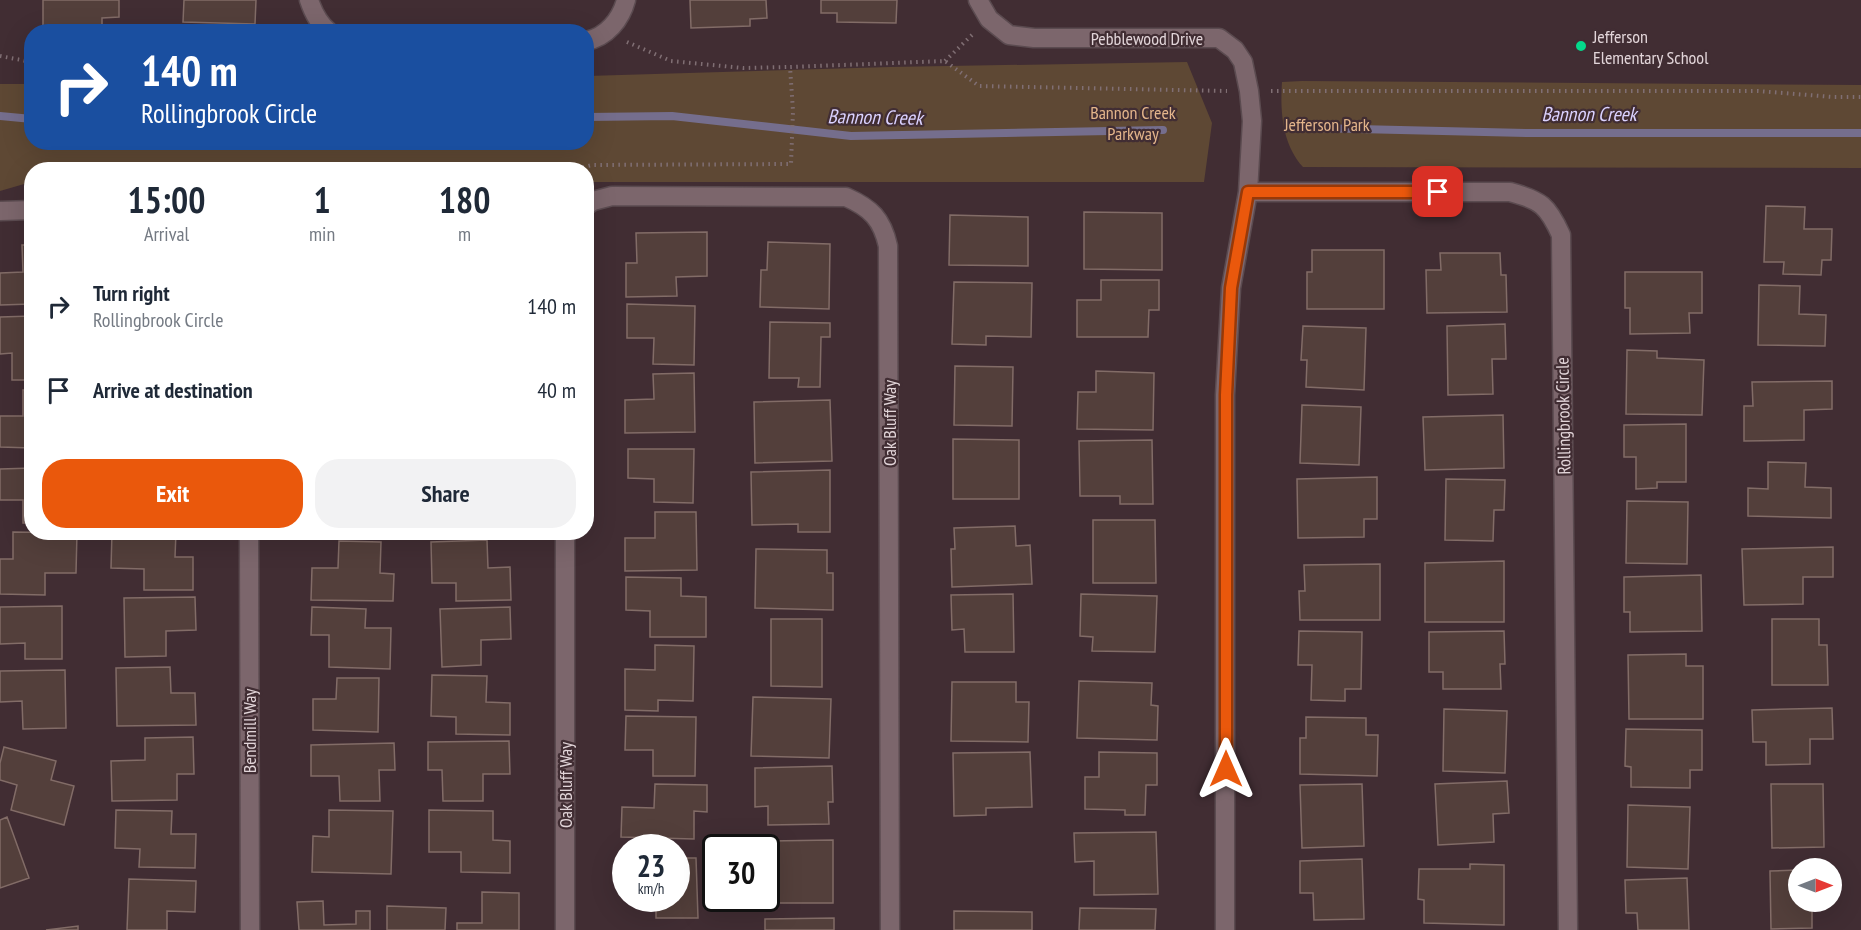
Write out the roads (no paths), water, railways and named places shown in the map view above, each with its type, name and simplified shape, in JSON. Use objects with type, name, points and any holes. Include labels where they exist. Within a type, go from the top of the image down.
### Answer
[{"type":"street","points":[[309,0],[322,24]]},
{"type":"street","points":[[594,38],[609,29],[624,11],[626,0]]},
{"type":"street","name":"Pebblewood Drive","points":[[978,0],[989,19],[1009,34],[1034,38],[1219,38],[1235,50],[1243,62],[1250,91],[1252,122],[1248,192],[1231,288],[1226,395],[1226,930]]},
{"type":"street","name":"Rollingbrook Circle","points":[[1248,192],[1510,192],[1529,197],[1545,207],[1561,235],[1568,930]]},
{"type":"street","name":"Oak Bluff Way","points":[[594,201],[612,196],[846,197],[863,204],[875,215],[885,232],[888,246],[890,930]]},
{"type":"street","points":[[0,211],[24,210]]},
{"type":"street","name":"Bendmill Way","points":[[249,540],[250,930]]},
{"type":"street","name":"Oak Bluff Way","points":[[565,540],[565,930]]},
{"type":"waterway","name":"Bannon Creek","points":[[0,116],[24,118]]},
{"type":"waterway","name":"Bannon Creek","points":[[594,117],[672,116],[851,136],[1163,130]]},
{"type":"waterway","name":"Bannon Creek","points":[[1316,128],[1526,133],[1861,133]]},
{"type":"place","name":"Jefferson Elementary School","points":[[1581,46]]},
{"type":"park label","name":"Bannon Creek Parkway","points":[[1133,122]]},
{"type":"park label","name":"Jefferson Park","points":[[1327,124]]}]
